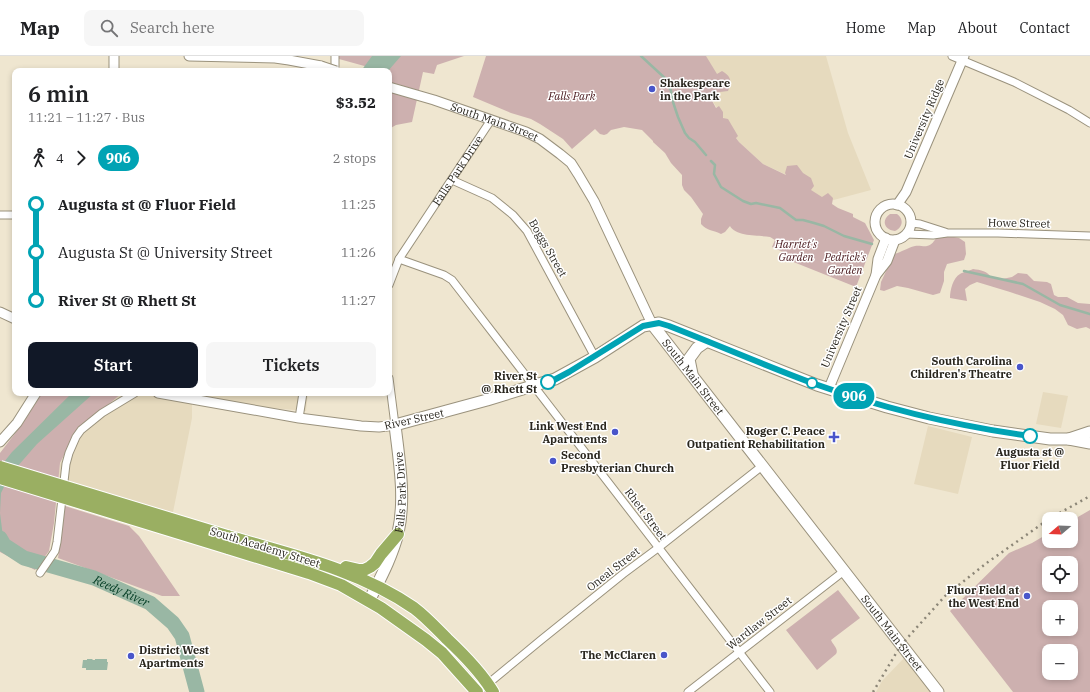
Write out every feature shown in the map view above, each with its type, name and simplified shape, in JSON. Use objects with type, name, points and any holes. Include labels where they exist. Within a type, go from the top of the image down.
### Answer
[{"type":"highway","name":"South Academy Street","points":[[0,467],[227,542],[343,586],[406,624],[442,653],[477,692]]},
{"type":"highway","name":"South Academy Street","points":[[0,478],[227,542],[328,566],[376,586],[415,609],[464,654],[491,688]]},
{"type":"highway","points":[[328,566],[345,567],[358,570],[370,568],[375,564],[381,554],[398,534]]},
{"type":"main road","points":[[652,324],[659,323],[669,326],[778,370],[887,407],[994,431],[1050,439],[1069,439],[1090,443]]},
{"type":"main road","name":"River Street","points":[[395,425],[554,380],[595,357],[643,326],[652,324]]},
{"type":"main road","name":"South Main Street","points":[[652,324],[938,692]]},
{"type":"main road","points":[[692,377],[689,359],[697,348],[707,341]]},
{"type":"main road","name":"Falls Park Drive","points":[[369,601],[391,555],[398,534],[401,490],[395,425]]},
{"type":"main road","points":[[1069,439],[1090,432]]},
{"type":"street","points":[[114,56],[114,68]]},
{"type":"street","points":[[188,56],[275,58],[328,68]]},
{"type":"street","points":[[334,68],[335,56]]},
{"type":"street","points":[[952,56],[963,58],[1014,82],[1069,110],[1090,123]]},
{"type":"street","name":"University Ridge","points":[[897,204],[906,192],[963,58]]},
{"type":"street","name":"South Main Street","points":[[392,88],[422,96],[526,132],[540,139],[571,163],[594,201],[652,324]]},
{"type":"street","name":"Falls Park Drive","points":[[392,277],[399,259],[491,120]]},
{"type":"street","name":"Boggs Street","points":[[452,180],[492,198],[513,215],[527,231],[595,357]]},
{"type":"street","name":"University Ridge","points":[[906,192],[908,212]]},
{"type":"street","points":[[897,204],[902,206],[908,212],[911,223],[909,229],[903,237],[890,239],[880,234],[875,223],[879,211],[884,206],[897,204]]},
{"type":"street","points":[[0,215],[12,215]]},
{"type":"street","name":"Howe Street","points":[[911,223],[920,224],[947,233]]},
{"type":"street","name":"Howe Street","points":[[906,234],[933,235],[947,233],[1090,236]]},
{"type":"street","name":"University Street","points":[[829,388],[876,275],[878,260],[890,239]]},
{"type":"street","name":"Rhett Street","points":[[399,259],[444,275],[452,280],[770,692]]},
{"type":"street","points":[[0,312],[12,318]]},
{"type":"street","points":[[0,442],[17,423],[34,396]]},
{"type":"street","points":[[40,573],[54,551],[58,537],[66,464],[76,437],[81,430],[102,413],[130,396]]},
{"type":"street","name":"River Street","points":[[175,396],[299,418],[361,426],[379,427],[395,425]]},
{"type":"street","points":[[299,418],[303,396]]},
{"type":"street","name":"Falls Park Drive","points":[[391,396],[395,425]]},
{"type":"street","name":"Oneal Street","points":[[477,692],[491,688],[559,626],[623,574],[762,466]]},
{"type":"street","name":"Wardlaw Street","points":[[688,692],[844,571]]},
{"type":"shaded area","points":[[372,56],[401,56],[391,68],[363,68]]},
{"type":"shaded area","points":[[680,56],[826,56],[848,133],[871,190],[826,202],[787,175],[763,164],[739,142],[710,97]]},
{"type":"shaded area","points":[[1043,392],[1068,396],[1061,428],[1036,424]]},
{"type":"shaded area","points":[[69,396],[91,396],[37,444],[10,475],[1,493],[0,513],[0,467],[12,452]]},
{"type":"shaded area","points":[[118,396],[308,396],[306,411],[212,403],[192,399],[192,418],[171,522],[57,488],[60,464],[76,432]]},
{"type":"shaded area","points":[[928,426],[972,437],[958,494],[914,484]]},
{"type":"shaded area","points":[[0,513],[4,545],[0,543]]},
{"type":"shaded area","points":[[905,657],[932,692],[876,692],[882,681]]},
{"type":"shaded area","points":[[107,659],[107,670],[86,670],[86,668],[82,668],[83,660]]},
{"type":"green space","points":[[338,56],[464,56],[437,65],[434,74],[423,72],[412,122],[392,127],[392,68],[368,68],[339,59]]},
{"type":"green space","name":"Falls Park","points":[[486,56],[706,56],[717,74],[722,71],[730,79],[728,91],[712,93],[710,97],[716,108],[719,106],[723,112],[723,118],[728,119],[738,136],[736,138],[739,142],[763,164],[786,175],[785,173],[787,166],[797,165],[803,173],[811,178],[814,186],[811,190],[822,197],[828,193],[833,198],[832,204],[853,214],[853,217],[865,223],[874,240],[856,287],[786,259],[783,252],[772,247],[775,240],[770,237],[742,234],[733,230],[730,226],[721,234],[703,226],[701,224],[701,219],[703,214],[684,190],[682,185],[682,175],[671,163],[665,153],[642,130],[624,127],[611,130],[604,135],[600,134],[595,129],[572,149],[563,139],[531,119],[511,113],[473,97]]},
{"type":"green space","points":[[890,214],[897,214],[902,221],[900,227],[895,231],[888,229],[885,224],[885,219]]},
{"type":"green space","points":[[949,236],[959,238],[965,242],[966,254],[964,260],[947,264],[940,293],[933,295],[897,286],[884,291],[880,290],[881,282],[894,254],[915,246],[929,245],[933,243],[937,237]]},
{"type":"green space","points":[[973,269],[984,271],[992,278],[1002,279],[1012,277],[1018,273],[1027,274],[1034,281],[1047,282],[1051,284],[1054,295],[1058,297],[1067,297],[1078,303],[1090,304],[1090,329],[1086,327],[1077,329],[1068,325],[1063,315],[1055,309],[1040,302],[977,282],[965,289],[967,301],[950,298],[951,288],[955,278],[961,273]]},
{"type":"green space","points":[[40,396],[118,396],[76,432],[60,463],[54,523],[49,551],[35,570],[0,552],[0,453],[23,423]]},
{"type":"green space","points":[[65,506],[129,526],[139,536],[180,596],[162,596],[58,558]]},
{"type":"green space","name":"Fluor Field at the West End","points":[[1090,510],[1090,692],[1013,692],[950,611],[1009,553],[1042,537],[1042,548],[1078,548],[1078,517]]},
{"type":"green space","points":[[838,590],[860,618],[831,640],[837,652],[817,670],[786,630]]},
{"type":"waterway","points":[[641,56],[667,80],[678,117],[685,133],[706,155]]},
{"type":"waterway","points":[[711,161],[715,165],[714,174],[721,187],[743,201],[751,204],[756,203],[780,208],[796,220],[803,220],[824,226],[844,236],[872,244]]},
{"type":"waterway","points":[[964,271],[1023,284],[1060,305],[1090,314]]},
{"type":"waterway","name":"Reedy River","points":[[0,538],[4,545],[24,558],[94,578],[150,603],[173,623],[182,636],[197,692]]},
{"type":"railway","points":[[1061,512],[1090,496]]},
{"type":"railway","points":[[873,692],[901,645],[946,595],[988,562],[1042,524]]},
{"type":"bus line","name":"906","points":[[548,382],[595,357],[643,326],[659,323],[817,385],[887,407],[953,423],[1030,436]]},
{"type":"place","name":"Shakespeare in the Park","points":[[652,89]]},
{"type":"place","name":"South Carolina Children's Theatre","points":[[1020,367]]},
{"type":"place","name":"River St @ Rhett St","points":[[548,382]]},
{"type":"place","name":"Link West End Apartments","points":[[615,432]]},
{"type":"place","name":"Augusta st @ Fluor Field","points":[[1030,436]]},
{"type":"place","name":"Roger C. Peace Outpatient Rehabilitation","points":[[834,437]]},
{"type":"place","name":"Second Presbyterian Church","points":[[553,461]]},
{"type":"place","name":"Fluor Field at the West End","points":[[1027,596]]},
{"type":"place","name":"The McClaren","points":[[664,655]]},
{"type":"place","name":"District West Apartments","points":[[131,656]]},
{"type":"park label","name":"Harriet's Garden","points":[[796,250]]},
{"type":"park label","name":"Pedrick's Garden","points":[[845,263]]}]
